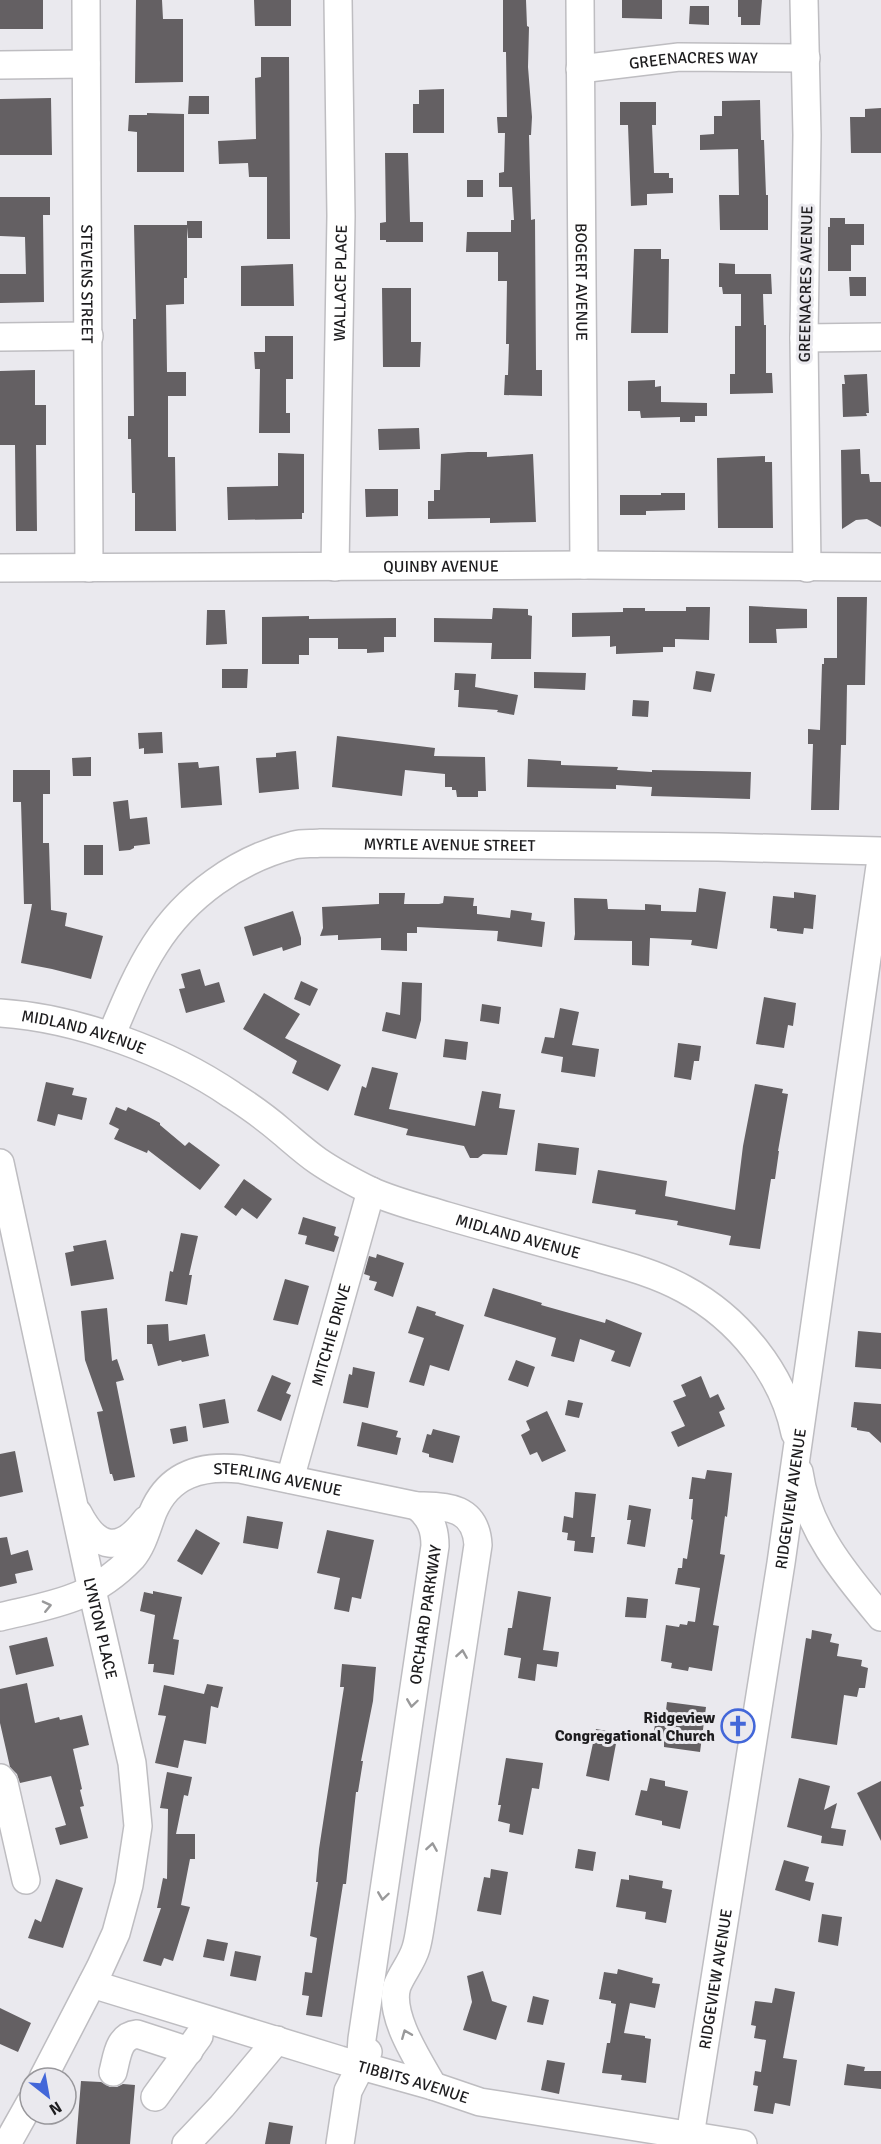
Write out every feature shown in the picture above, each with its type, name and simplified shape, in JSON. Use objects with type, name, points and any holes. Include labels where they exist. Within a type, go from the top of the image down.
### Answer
[{"type":"street","name":"STEVENS STREET","points":[[86,0],[89,568]]},
{"type":"street","name":"WALLACE PLACE","points":[[335,567],[340,216],[338,0]]},
{"type":"street","name":"BOGERT AVENUE","points":[[580,0],[584,565]]},
{"type":"street","name":"GREENACRES AVENUE","points":[[804,0],[807,135],[804,338],[807,568]]},
{"type":"street","name":"GREENACRES WAY","points":[[580,69],[678,57],[806,58]]},
{"type":"street","points":[[0,65],[86,64]]},
{"type":"street","points":[[0,337],[89,336]]},
{"type":"street","points":[[804,338],[881,337]]},
{"type":"street","name":"QUINBY AVENUE","points":[[0,568],[584,565],[881,567]]},
{"type":"street","name":"MYRTLE AVENUE STREET","points":[[111,1036],[155,945],[193,899],[243,864],[295,845],[333,843],[706,846],[881,851]]},
{"type":"street","name":"RIDGEVIEW AVENUE","points":[[690,2136],[781,1563],[881,859]]},
{"type":"street","name":"MIDLAND AVENUE","points":[[0,1013],[52,1021],[111,1036],[169,1059],[208,1078],[270,1122],[316,1160],[371,1191],[471,1223],[648,1272],[684,1289],[718,1312],[742,1334],[772,1374],[783,1394],[790,1412],[802,1496],[835,1560],[881,1617]]},
{"type":"street","name":"LYNTON PLACE","points":[[0,1163],[92,1590],[132,1763],[138,1826],[129,1885],[116,1933],[49,2066]]},
{"type":"street","name":"MITCHIE DRIVE","points":[[290,1479],[371,1191]]},
{"type":"street","name":"STERLING AVENUE","points":[[0,1617],[70,1601],[92,1590],[133,1557],[162,1495],[189,1473],[220,1467],[240,1469],[417,1506]]},
{"type":"street","name":"STERLING AVENUE","points":[[74,1505],[87,1530],[95,1537],[111,1543],[119,1543],[130,1537],[154,1510]]},
{"type":"street","points":[[340,2144],[348,2091],[370,2048],[380,2018],[416,1949],[478,1545],[477,1533],[468,1517],[442,1506],[417,1506]]},
{"type":"street","name":"ORCHARD PARKWAY","points":[[360,2066],[435,1546],[428,1515],[417,1506]]},
{"type":"street","points":[[0,1778],[4,1783],[26,1880]]},
{"type":"street","name":"TIBBITS AVENUE","points":[[92,1984],[480,2102],[743,2144]]},
{"type":"street","points":[[397,1987],[395,1999],[398,2014],[414,2053],[433,2086]]},
{"type":"street","points":[[155,2097],[210,2020]]},
{"type":"street","points":[[113,2072],[120,2044],[130,2035],[137,2034],[189,2051]]},
{"type":"street","points":[[186,2144],[222,2106],[277,2040]]},
{"type":"street","points":[[7,2144],[18,2124]]},
{"type":"building","points":[[0,0],[43,0],[43,29],[0,29]]},
{"type":"building","points":[[136,0],[162,0],[163,19],[183,19],[183,82],[135,83]]},
{"type":"building","points":[[254,0],[291,0],[291,26],[255,26]]},
{"type":"building","points":[[503,0],[526,0],[527,26],[529,27],[528,67],[532,117],[531,135],[529,135],[531,220],[535,219],[536,370],[542,370],[542,396],[504,395],[505,375],[508,375],[509,344],[506,344],[507,281],[498,281],[498,252],[466,252],[467,232],[511,232],[511,220],[514,220],[512,187],[499,187],[499,173],[504,172],[505,133],[498,133],[497,117],[507,117]]},
{"type":"building","points":[[622,0],[662,0],[662,19],[622,18]]},
{"type":"building","points":[[738,0],[762,0],[760,25],[741,25],[741,17],[738,17]]},
{"type":"building","points":[[690,6],[709,6],[709,25],[689,24]]},
{"type":"building","points":[[261,57],[289,57],[290,239],[267,239],[267,177],[249,177],[248,163],[219,164],[218,141],[256,139],[255,78],[261,77]]},
{"type":"building","points":[[444,89],[444,133],[413,133],[413,104],[419,104],[419,90]]},
{"type":"building","points":[[189,96],[209,96],[209,114],[188,114]]},
{"type":"building","points":[[51,98],[52,155],[0,155],[0,99]]},
{"type":"building","points":[[760,100],[761,140],[764,140],[766,195],[768,195],[768,230],[720,230],[719,195],[739,195],[738,149],[700,150],[700,135],[714,134],[714,116],[722,116],[722,101]]},
{"type":"building","points":[[620,102],[656,102],[656,125],[652,125],[654,173],[669,173],[669,178],[673,178],[673,193],[647,194],[647,205],[631,206],[628,125],[620,125]]},
{"type":"building","points":[[881,108],[881,153],[851,153],[850,117],[865,117],[865,109]]},
{"type":"building","points":[[147,113],[184,114],[184,172],[137,172],[137,132],[128,131],[129,115],[147,115]]},
{"type":"building","points":[[385,153],[408,153],[410,222],[423,222],[423,242],[380,240],[380,223],[386,222]]},
{"type":"building","points":[[467,180],[483,180],[483,197],[467,197]]},
{"type":"building","points":[[0,197],[50,197],[50,215],[43,215],[44,302],[0,303],[0,274],[26,274],[25,237],[0,236]]},
{"type":"building","points":[[830,218],[845,218],[845,224],[864,224],[864,245],[851,245],[851,271],[828,271]]},
{"type":"building","points":[[187,221],[202,221],[202,238],[188,238],[187,227],[187,278],[184,278],[184,304],[166,305],[167,372],[186,372],[186,396],[168,396],[168,457],[175,457],[176,531],[135,531],[131,439],[128,439],[128,416],[134,416],[133,319],[136,319],[134,225],[187,225]]},
{"type":"building","points":[[634,249],[661,249],[661,259],[669,259],[668,333],[631,333]]},
{"type":"building","points":[[719,263],[735,264],[735,274],[771,274],[772,294],[763,294],[764,325],[766,325],[766,373],[772,373],[773,393],[730,394],[730,374],[735,374],[735,326],[741,326],[741,294],[723,294],[722,287],[719,287]]},
{"type":"building","points":[[293,264],[294,306],[241,306],[241,266]]},
{"type":"building","points":[[849,277],[866,277],[866,296],[850,296]]},
{"type":"building","points":[[382,288],[411,288],[411,342],[421,342],[420,367],[383,367]]},
{"type":"building","points":[[265,336],[293,336],[293,379],[286,379],[286,413],[290,413],[290,433],[259,433],[260,369],[255,369],[254,352],[265,352]]},
{"type":"building","points":[[35,370],[35,405],[46,405],[46,445],[36,445],[37,531],[16,531],[15,445],[0,445],[0,371]]},
{"type":"building","points":[[867,374],[869,413],[866,413],[867,416],[843,417],[844,375]]},
{"type":"building","points":[[655,380],[655,387],[661,386],[661,402],[707,403],[707,416],[695,416],[695,422],[680,422],[680,417],[641,418],[640,411],[628,411],[628,381]]},
{"type":"building","points":[[419,428],[420,449],[379,450],[378,429]]},
{"type":"building","points":[[860,449],[861,474],[869,474],[870,482],[881,482],[881,527],[867,519],[856,520],[842,529],[841,450]]},
{"type":"building","points":[[487,452],[487,457],[533,454],[536,522],[490,523],[490,518],[428,519],[428,501],[434,501],[434,490],[440,490],[441,454]]},
{"type":"building","points":[[278,453],[304,454],[304,513],[302,513],[302,519],[228,520],[227,487],[278,486]]},
{"type":"building","points":[[765,456],[765,462],[772,462],[773,528],[718,528],[717,458]]},
{"type":"building","points":[[365,489],[398,489],[398,516],[366,517]]},
{"type":"building","points":[[661,493],[685,493],[685,510],[646,511],[646,515],[620,515],[620,495],[661,495]]},
{"type":"building","points":[[837,597],[867,597],[865,685],[847,685],[846,745],[841,745],[839,810],[811,810],[813,744],[808,744],[808,729],[820,730],[824,658],[837,658]]},
{"type":"building","points":[[749,606],[807,609],[807,628],[776,629],[777,643],[749,643]]},
{"type":"building","points":[[686,607],[710,607],[709,640],[675,639],[675,647],[663,647],[663,652],[616,654],[616,646],[610,647],[610,636],[572,637],[572,613],[623,612],[623,608],[645,608],[645,611],[686,611]]},
{"type":"building","points":[[493,608],[528,609],[528,615],[532,616],[531,659],[491,659],[492,643],[434,642],[434,618],[492,619]]},
{"type":"building","points":[[207,610],[225,610],[227,644],[206,645]]},
{"type":"building","points":[[309,616],[309,619],[396,618],[396,637],[384,637],[384,652],[367,653],[367,649],[338,649],[338,638],[309,638],[309,655],[299,655],[299,664],[262,664],[262,617]]},
{"type":"building","points":[[222,669],[248,669],[247,688],[222,688]]},
{"type":"building","points":[[696,671],[715,674],[711,692],[693,689]]},
{"type":"building","points":[[534,672],[586,673],[585,690],[534,688]]},
{"type":"building","points":[[455,673],[476,674],[475,687],[518,695],[514,715],[497,712],[498,710],[458,707],[459,690],[454,690]]},
{"type":"building","points":[[633,700],[649,701],[648,717],[632,716]]},
{"type":"building","points":[[162,732],[163,753],[144,754],[144,748],[139,749],[138,733]]},
{"type":"building","points":[[337,736],[435,748],[434,756],[485,757],[486,791],[478,791],[478,797],[457,797],[456,790],[452,790],[452,787],[445,787],[445,774],[405,770],[402,796],[332,787]]},
{"type":"building","points":[[296,751],[299,789],[259,793],[256,758],[276,757],[276,753]]},
{"type":"building","points":[[91,757],[91,776],[73,776],[72,758]]},
{"type":"building","points":[[528,759],[561,761],[561,765],[618,767],[617,770],[751,772],[750,799],[651,796],[652,787],[616,785],[616,789],[527,787]]},
{"type":"building","points":[[198,762],[199,768],[219,766],[222,805],[181,808],[178,763]]},
{"type":"building","points":[[13,770],[50,770],[50,794],[43,794],[43,843],[49,843],[51,910],[67,913],[65,926],[103,936],[91,979],[21,963],[32,904],[24,904],[21,802],[13,802]]},
{"type":"building","points":[[128,800],[130,819],[147,817],[150,844],[119,851],[113,802]]},
{"type":"building","points":[[84,845],[103,845],[103,875],[84,875]]},
{"type":"building","points":[[699,888],[726,892],[717,949],[691,945],[692,940],[650,938],[649,966],[632,965],[632,941],[574,940],[574,898],[607,899],[608,909],[645,910],[645,904],[661,905],[661,911],[696,912]]},
{"type":"building","points":[[794,892],[816,895],[813,929],[804,928],[803,934],[770,928],[773,896],[794,898]]},
{"type":"building","points":[[379,893],[405,893],[404,904],[439,904],[443,903],[444,896],[474,898],[473,906],[477,906],[477,914],[510,918],[511,910],[532,913],[531,920],[545,922],[542,947],[497,941],[498,931],[417,927],[417,933],[407,933],[407,951],[381,950],[381,938],[338,940],[338,935],[320,936],[323,928],[322,907],[379,904]]},
{"type":"building","points":[[293,911],[301,945],[283,951],[282,947],[253,956],[244,927]]},
{"type":"building","points":[[200,969],[205,986],[219,982],[225,1002],[186,1013],[179,989],[185,988],[181,974]]},
{"type":"building","points":[[301,981],[318,989],[310,1006],[294,999]]},
{"type":"building","points":[[402,982],[422,983],[421,1020],[416,1039],[382,1031],[386,1012],[400,1015]]},
{"type":"building","points":[[264,993],[300,1014],[285,1038],[341,1065],[328,1091],[292,1073],[297,1061],[243,1029]]},
{"type":"building","points":[[764,997],[796,1003],[793,1026],[788,1025],[784,1048],[756,1044]]},
{"type":"building","points":[[482,1004],[501,1007],[499,1024],[480,1021]]},
{"type":"building","points":[[560,1008],[579,1012],[572,1045],[599,1049],[595,1077],[561,1072],[563,1057],[541,1053],[545,1037],[554,1038]]},
{"type":"building","points":[[445,1039],[468,1042],[466,1060],[443,1057]]},
{"type":"building","points":[[678,1043],[701,1046],[699,1061],[694,1061],[691,1080],[674,1077]]},
{"type":"building","points":[[372,1067],[398,1073],[389,1109],[475,1126],[482,1091],[501,1094],[499,1108],[515,1110],[507,1155],[483,1154],[478,1158],[470,1158],[464,1146],[406,1135],[408,1129],[354,1115],[362,1086],[366,1088]]},
{"type":"building","points":[[46,1082],[74,1088],[72,1095],[87,1098],[82,1120],[58,1114],[55,1126],[37,1121]]},
{"type":"building","points":[[755,1084],[783,1089],[782,1093],[788,1094],[775,1179],[771,1179],[760,1249],[729,1245],[731,1236],[677,1225],[678,1221],[635,1214],[636,1210],[592,1203],[598,1170],[667,1181],[665,1196],[735,1210],[743,1146]]},
{"type":"building","points":[[116,1107],[126,1111],[128,1107],[160,1123],[185,1146],[189,1142],[220,1165],[200,1190],[148,1150],[147,1153],[114,1139],[119,1129],[109,1124]]},
{"type":"building","points":[[538,1143],[579,1148],[576,1175],[535,1171]]},
{"type":"building","points":[[244,1179],[272,1199],[257,1219],[242,1208],[236,1216],[224,1207]]},
{"type":"building","points":[[303,1217],[336,1227],[334,1235],[339,1237],[334,1252],[305,1244],[307,1236],[298,1234]]},
{"type":"building","points":[[181,1233],[198,1236],[189,1275],[192,1275],[187,1305],[165,1301],[170,1271],[173,1272]]},
{"type":"building","points":[[106,1240],[114,1279],[71,1286],[65,1253],[74,1251],[73,1246]]},
{"type":"building","points":[[377,1254],[404,1263],[393,1297],[374,1290],[377,1282],[369,1280],[370,1276],[364,1274],[369,1256],[376,1258]]},
{"type":"building","points":[[285,1279],[309,1286],[298,1325],[273,1320]]},
{"type":"building","points":[[493,1288],[542,1303],[541,1305],[605,1323],[606,1319],[642,1333],[630,1367],[611,1361],[615,1351],[580,1339],[574,1362],[551,1356],[556,1338],[484,1316]]},
{"type":"building","points":[[417,1306],[464,1325],[449,1371],[430,1365],[424,1386],[409,1382],[424,1338],[408,1333]]},
{"type":"building","points":[[107,1308],[112,1361],[117,1359],[124,1380],[116,1382],[135,1477],[114,1481],[110,1474],[97,1412],[103,1411],[85,1360],[81,1311]]},
{"type":"building","points":[[168,1324],[169,1341],[205,1334],[209,1356],[158,1366],[152,1344],[147,1344],[147,1325]]},
{"type":"building","points":[[858,1331],[881,1333],[881,1369],[855,1367]]},
{"type":"building","points":[[516,1360],[535,1367],[528,1387],[508,1380]]},
{"type":"building","points":[[353,1367],[375,1372],[368,1408],[343,1403],[349,1374],[352,1375]]},
{"type":"building","points":[[272,1375],[291,1383],[286,1393],[291,1395],[281,1421],[257,1411]]},
{"type":"building","points":[[701,1376],[710,1398],[718,1394],[725,1409],[719,1412],[725,1426],[678,1447],[671,1432],[685,1426],[673,1401],[686,1396],[681,1385]]},
{"type":"building","points":[[225,1399],[229,1423],[203,1428],[199,1404]]},
{"type":"building","points":[[568,1400],[583,1403],[579,1418],[565,1415]]},
{"type":"building","points":[[854,1402],[881,1404],[881,1443],[869,1432],[851,1427]]},
{"type":"building","points":[[547,1411],[566,1451],[542,1462],[537,1452],[530,1455],[521,1435],[530,1430],[526,1421]]},
{"type":"building","points":[[362,1422],[398,1431],[396,1437],[401,1438],[397,1455],[357,1446]]},
{"type":"building","points":[[186,1426],[188,1441],[173,1444],[170,1429]]},
{"type":"building","points":[[433,1429],[460,1436],[453,1463],[429,1457],[429,1454],[422,1452],[427,1434],[431,1435]]},
{"type":"building","points":[[15,1451],[23,1492],[0,1497],[0,1454]]},
{"type":"building","points":[[707,1470],[732,1473],[720,1554],[725,1555],[713,1625],[719,1626],[712,1671],[689,1667],[688,1671],[671,1668],[672,1663],[661,1661],[666,1625],[679,1627],[680,1624],[687,1625],[688,1621],[695,1622],[700,1588],[675,1584],[678,1568],[682,1568],[683,1558],[687,1559],[693,1520],[691,1519],[693,1499],[689,1499],[692,1477],[705,1479]]},
{"type":"building","points":[[575,1492],[596,1494],[591,1537],[595,1537],[593,1553],[574,1551],[575,1541],[567,1540],[568,1533],[562,1532],[564,1516],[573,1518]]},
{"type":"building","points":[[629,1505],[651,1509],[645,1547],[627,1544],[631,1520],[627,1520]]},
{"type":"building","points":[[247,1516],[283,1522],[278,1549],[243,1543]]},
{"type":"building","points":[[196,1529],[220,1543],[202,1575],[177,1561]]},
{"type":"building","points":[[327,1530],[374,1540],[361,1599],[352,1597],[349,1612],[334,1609],[340,1578],[317,1573]]},
{"type":"building","points":[[7,1537],[11,1555],[28,1550],[33,1570],[15,1574],[17,1583],[0,1587],[0,1538]]},
{"type":"building","points":[[153,1591],[182,1597],[173,1639],[179,1640],[174,1675],[153,1672],[154,1664],[148,1664],[155,1615],[140,1611],[144,1592],[153,1594]]},
{"type":"building","points":[[518,1591],[551,1597],[543,1650],[559,1652],[557,1667],[537,1664],[535,1681],[518,1678],[521,1658],[504,1655],[508,1628],[512,1628]]},
{"type":"building","points":[[627,1597],[648,1599],[646,1618],[625,1617]]},
{"type":"building","points":[[812,1630],[832,1634],[830,1642],[839,1644],[837,1656],[862,1660],[861,1666],[868,1668],[865,1688],[859,1688],[857,1697],[844,1695],[837,1745],[791,1738],[806,1638],[811,1639]]},
{"type":"building","points":[[47,1637],[54,1666],[16,1675],[9,1646]]},
{"type":"building","points":[[342,1664],[376,1667],[373,1701],[361,1761],[363,1761],[358,1792],[356,1792],[346,1884],[343,1884],[322,2017],[306,2015],[309,1996],[302,1995],[305,1972],[312,1973],[317,1938],[310,1936],[318,1882],[316,1882],[319,1849],[344,1687],[340,1687]]},
{"type":"building","points":[[27,1683],[35,1723],[59,1717],[60,1720],[82,1715],[89,1745],[73,1749],[82,1789],[80,1790],[84,1806],[80,1807],[88,1838],[60,1845],[55,1828],[66,1825],[51,1776],[20,1783],[17,1774],[10,1767],[0,1723],[0,1689]]},
{"type":"building","points":[[207,1684],[223,1687],[218,1708],[211,1706],[206,1744],[184,1740],[178,1768],[155,1763],[166,1716],[158,1715],[164,1685],[204,1694]]},
{"type":"building","points":[[667,1702],[706,1707],[700,1752],[664,1747],[664,1742],[652,1741],[655,1725],[664,1726]]},
{"type":"building","points":[[596,1729],[618,1733],[609,1781],[586,1776]]},
{"type":"building","points":[[506,1758],[543,1763],[539,1789],[532,1788],[523,1835],[509,1832],[510,1824],[498,1821],[501,1805],[498,1805]]},
{"type":"building","points":[[167,1772],[192,1777],[188,1796],[184,1795],[176,1834],[195,1834],[195,1859],[190,1859],[181,1905],[190,1907],[173,1961],[164,1958],[161,1966],[143,1961],[161,1908],[157,1908],[163,1878],[167,1879],[168,1809],[160,1808]]},
{"type":"building","points":[[650,1778],[665,1781],[665,1786],[688,1791],[680,1829],[662,1825],[662,1821],[635,1815],[641,1790],[647,1791]]},
{"type":"building","points":[[799,1778],[830,1786],[824,1810],[837,1803],[831,1828],[846,1830],[843,1846],[821,1843],[822,1836],[787,1827]]},
{"type":"building","points":[[881,1781],[881,1841],[857,1793]]},
{"type":"building","points":[[578,1849],[596,1852],[593,1871],[575,1868]]},
{"type":"building","points":[[784,1860],[809,1867],[805,1881],[814,1883],[810,1901],[775,1890]]},
{"type":"building","points":[[491,1869],[508,1872],[501,1915],[477,1911],[484,1877],[490,1878]]},
{"type":"building","points":[[629,1875],[663,1881],[662,1888],[672,1890],[666,1923],[645,1919],[646,1912],[616,1907],[621,1879],[629,1880]]},
{"type":"building","points":[[56,1879],[83,1888],[63,1948],[28,1938],[35,1919],[41,1922]]},
{"type":"building","points":[[822,1914],[842,1917],[838,1946],[818,1942]]},
{"type":"building","points":[[207,1939],[228,1943],[224,1961],[203,1957]]},
{"type":"building","points":[[235,1951],[261,1956],[256,1981],[230,1976]]},
{"type":"building","points":[[618,1969],[653,1978],[652,1983],[660,1984],[655,2008],[630,2003],[624,2033],[651,2039],[646,2083],[621,2080],[622,2075],[602,2073],[607,2043],[610,2043],[616,2004],[599,1999],[604,1972],[617,1974]]},
{"type":"building","points":[[483,1971],[492,2001],[507,2006],[496,2040],[463,2030],[472,2002],[467,1976]]},
{"type":"building","points":[[775,1988],[795,1992],[783,2058],[797,2060],[790,2106],[775,2103],[773,2114],[754,2111],[758,2086],[753,2085],[755,2071],[761,2072],[766,2040],[754,2038],[756,2026],[751,2025],[755,2001],[772,2003]]},
{"type":"building","points":[[533,1996],[549,2000],[543,2025],[527,2022]]},
{"type":"building","points":[[0,2008],[31,2023],[18,2052],[0,2044]]},
{"type":"building","points":[[547,2060],[565,2063],[559,2094],[541,2090]]},
{"type":"building","points":[[847,2064],[865,2067],[864,2071],[881,2071],[881,2089],[844,2085]]},
{"type":"building","points":[[81,2081],[101,2082],[110,2087],[123,2084],[135,2085],[130,2144],[76,2144]]},
{"type":"building","points":[[269,2122],[293,2126],[290,2144],[265,2144]]},
{"type":"place","name":"Ridgeview Congregational Church","points":[[738,1726]]}]
